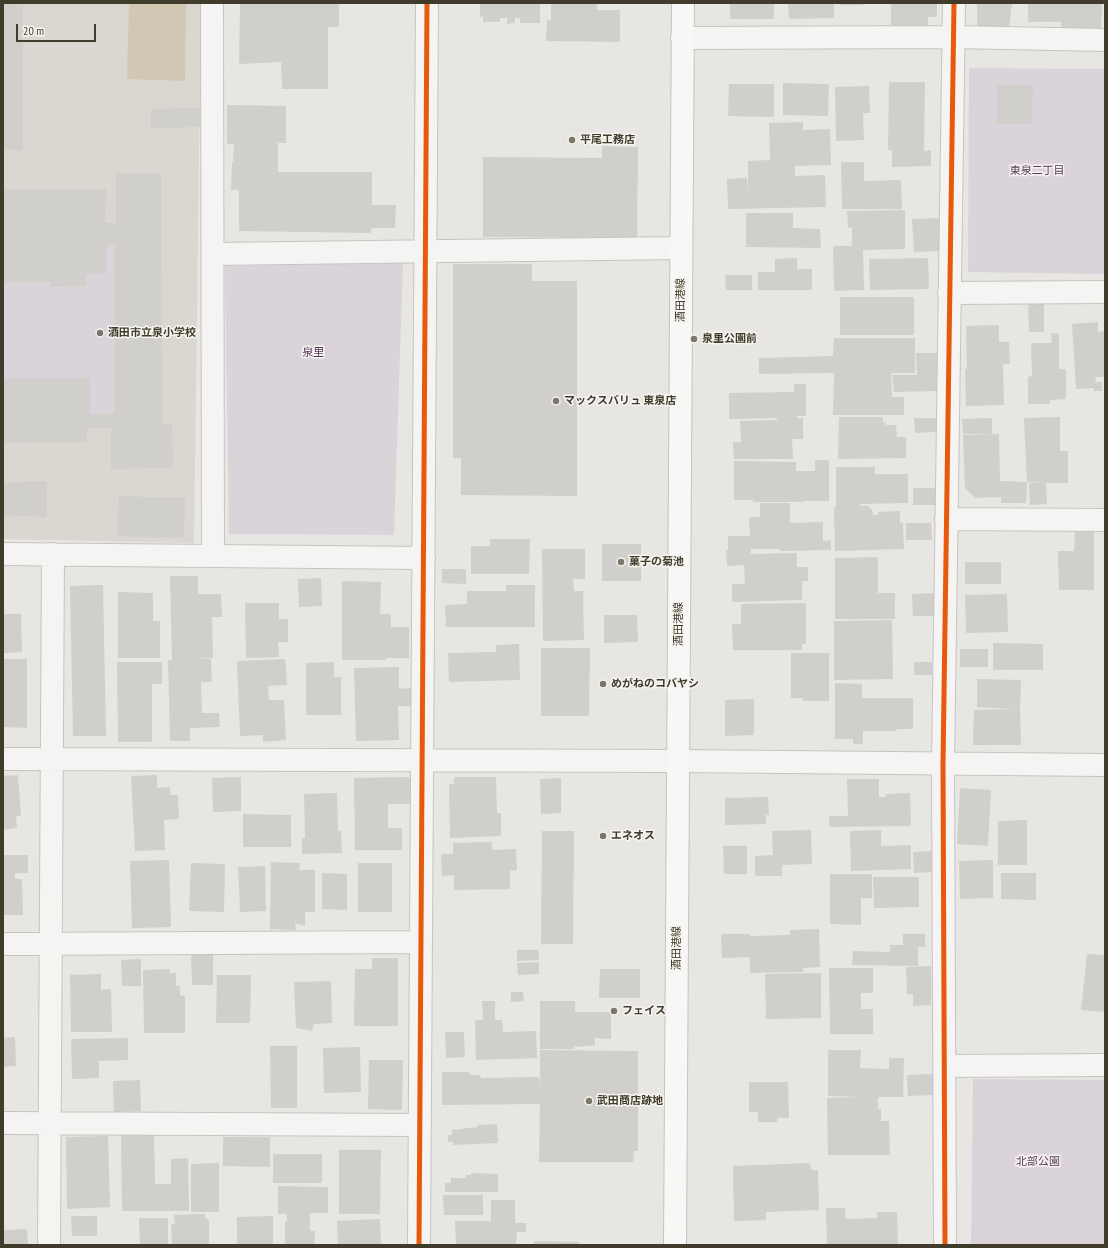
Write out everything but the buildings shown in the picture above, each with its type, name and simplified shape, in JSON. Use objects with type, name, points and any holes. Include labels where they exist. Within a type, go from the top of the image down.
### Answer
[{"type":"main road","name":"酒田港線","points":[[675,1245],[683,3]]},
{"type":"street","points":[[212,3],[213,556]]},
{"type":"street","points":[[419,1245],[427,3]]},
{"type":"street","points":[[946,1245],[942,764],[954,3]]},
{"type":"street","points":[[682,38],[953,37],[1105,40]]},
{"type":"street","points":[[213,254],[426,250],[681,248]]},
{"type":"street","points":[[949,293],[1105,292]]},
{"type":"street","points":[[946,519],[1105,520]]},
{"type":"street","points":[[3,554],[424,558]]},
{"type":"street","points":[[49,1245],[53,554]]},
{"type":"street","points":[[3,759],[678,761],[1105,765]]},
{"type":"street","points":[[3,944],[421,942]]},
{"type":"street","points":[[945,1066],[1105,1066]]},
{"type":"street","points":[[3,1123],[420,1125]]},
{"type":"shaded area","name":"酒田市立泉小学校","points":[[3,3],[201,3],[194,543],[3,539]]},
{"type":"shaded area","points":[[129,3],[186,3],[185,81],[127,79]]},
{"type":"green space","name":"東泉二丁目","points":[[969,68],[1105,69],[1105,274],[968,272]]},
{"type":"green space","points":[[115,244],[115,414],[90,414],[90,378],[3,378],[3,282],[51,282],[51,287],[85,286],[85,274],[106,245]]},
{"type":"green space","name":"泉里","points":[[403,263],[394,535],[229,534],[225,266]]},
{"type":"green space","name":"北部公園","points":[[973,1079],[1105,1080],[1105,1245],[971,1245]]},
{"type":"cycle path","points":[[419,1245],[427,3]]},
{"type":"cycle path","points":[[945,1245],[943,764],[954,3]]},
{"type":"place","name":"平尾工務店","points":[[572,140]]},
{"type":"place","name":"酒田市立泉小学校","points":[[100,333]]},
{"type":"place","name":"泉里公園前","points":[[694,339]]},
{"type":"place","name":"マックスバリュ 東泉店","points":[[556,401]]},
{"type":"place","name":"菓子の菊池","points":[[621,562]]},
{"type":"place","name":"めがねのコバヤシ","points":[[603,684]]},
{"type":"place","name":"エネオス","points":[[603,836]]},
{"type":"place","name":"フェイス","points":[[614,1011]]},
{"type":"place","name":"武田商店跡地","points":[[589,1101]]}]
